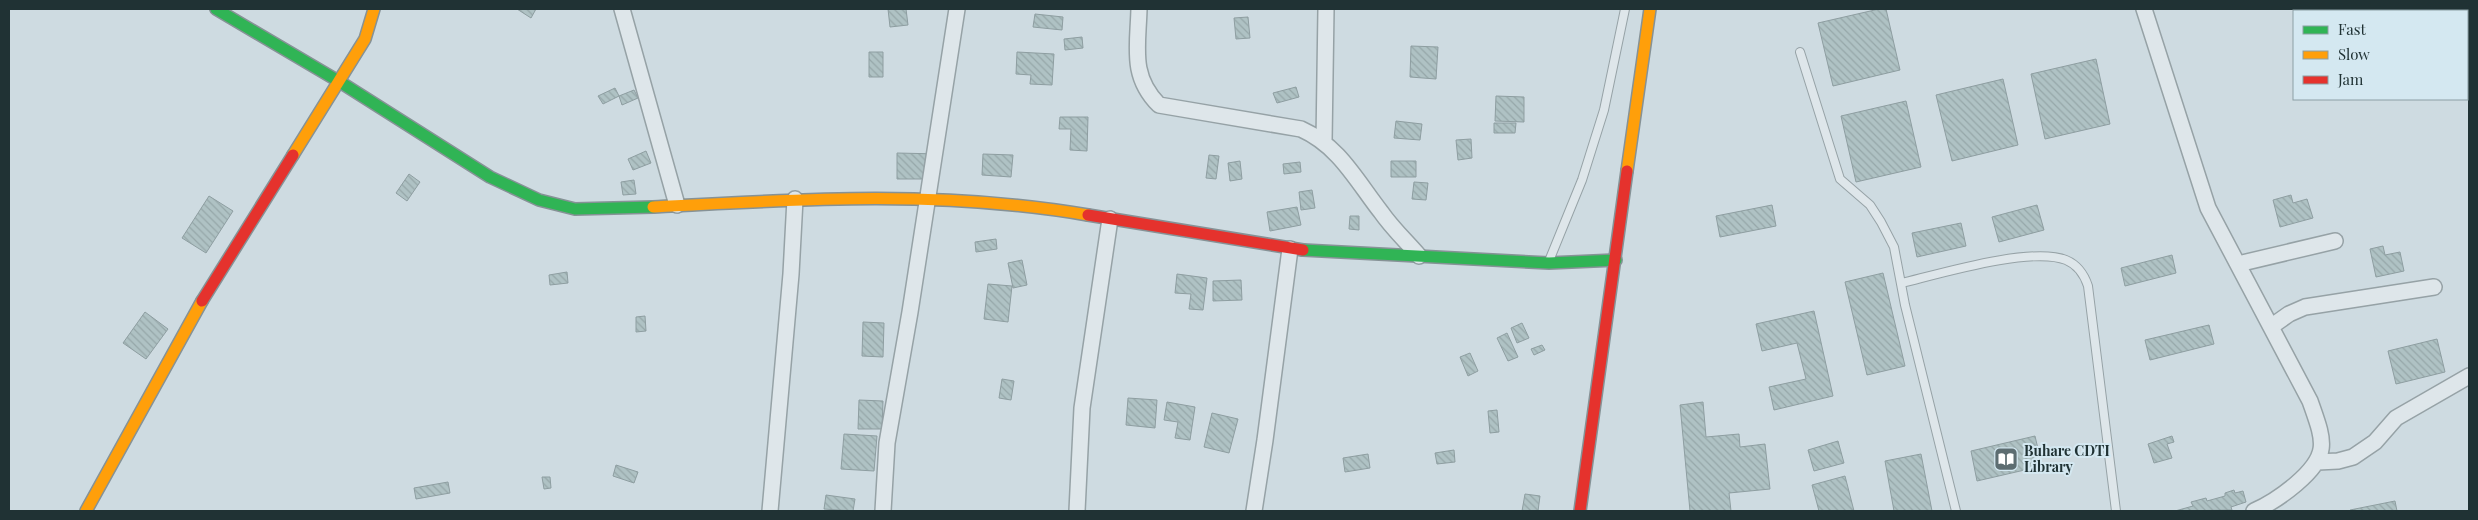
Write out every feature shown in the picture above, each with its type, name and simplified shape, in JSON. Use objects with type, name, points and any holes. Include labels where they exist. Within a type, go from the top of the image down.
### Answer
[{"type":"street","points":[[216,9],[340,82],[490,177],[539,200],[580,209],[612,210],[795,199],[928,198],[1037,206],[1290,249],[1548,263],[1616,260]]},
{"type":"street","points":[[86,511],[191,318],[253,216],[340,82],[365,39],[374,9]]},
{"type":"street","points":[[622,9],[677,205]]},
{"type":"street","points":[[883,511],[887,443],[928,198],[956,9]]},
{"type":"street","points":[[1139,9],[1138,71],[1144,87],[1159,105],[1301,129],[1324,141],[1353,172],[1382,214],[1419,256]]},
{"type":"street","points":[[1324,141],[1326,9]]},
{"type":"street","points":[[1580,511],[1650,9]]},
{"type":"street","points":[[2144,9],[2208,208],[2310,401],[2321,433],[2321,450],[2318,462],[2287,492],[2254,511]]},
{"type":"street","points":[[770,511],[791,274],[795,199]]},
{"type":"street","points":[[1077,511],[1082,408],[1110,219]]},
{"type":"street","points":[[2238,264],[2335,241]]},
{"type":"street","points":[[1254,511],[1290,249]]},
{"type":"street","points":[[2272,326],[2289,314],[2305,307],[2434,287]]},
{"type":"street","points":[[2318,462],[2338,462],[2353,457],[2375,442],[2396,418],[2469,376]]},
{"type":"lane","points":[[1548,263],[1582,180],[1604,110],[1624,9]]},
{"type":"lane","points":[[1800,52],[1840,179],[1870,205],[1894,247],[1905,305],[1956,511]]},
{"type":"lane","points":[[1902,283],[1981,264],[2032,257],[2061,259],[2080,269],[2088,286],[2116,511]]},
{"type":"building","points":[[517,9],[536,9],[531,18]]},
{"type":"building","points":[[888,9],[906,9],[908,25],[890,27]]},
{"type":"building","points":[[1886,9],[1900,70],[1833,86],[1818,23]]},
{"type":"building","points":[[1035,14],[1063,17],[1062,30],[1033,27]]},
{"type":"building","points":[[1248,17],[1250,38],[1236,39],[1234,18]]},
{"type":"building","points":[[1082,37],[1083,48],[1065,50],[1064,39]]},
{"type":"building","points":[[1411,46],[1438,47],[1436,79],[1410,77]]},
{"type":"building","points":[[869,52],[883,52],[883,77],[869,77]]},
{"type":"building","points":[[1017,52],[1054,54],[1052,85],[1030,84],[1031,75],[1016,74]]},
{"type":"building","points":[[2096,59],[2110,124],[2045,139],[2031,74]]},
{"type":"building","points":[[2003,79],[2018,145],[1952,161],[1936,95]]},
{"type":"building","points":[[1296,87],[1299,97],[1277,103],[1273,93]]},
{"type":"building","points":[[615,88],[619,96],[603,104],[598,96]]},
{"type":"building","points":[[634,90],[638,98],[622,105],[619,96]]},
{"type":"building","points":[[1496,96],[1524,97],[1524,122],[1495,121]]},
{"type":"building","points":[[1906,101],[1921,167],[1856,182],[1841,116]]},
{"type":"building","points":[[1060,117],[1088,117],[1087,151],[1070,150],[1071,129],[1059,129]]},
{"type":"building","points":[[1396,121],[1422,124],[1420,140],[1394,138]]},
{"type":"building","points":[[1494,123],[1516,123],[1515,133],[1494,133]]},
{"type":"building","points":[[1471,139],[1472,158],[1458,160],[1456,140]]},
{"type":"building","points":[[646,151],[651,163],[633,170],[628,159]]},
{"type":"building","points":[[897,153],[939,154],[938,179],[897,179]]},
{"type":"building","points":[[983,154],[1013,155],[1011,177],[982,175]]},
{"type":"building","points":[[1209,155],[1219,156],[1216,179],[1206,178]]},
{"type":"building","points":[[1240,161],[1242,179],[1230,181],[1228,163]]},
{"type":"building","points":[[1391,161],[1416,161],[1416,177],[1391,177]]},
{"type":"building","points":[[1300,162],[1301,172],[1284,174],[1283,164]]},
{"type":"building","points":[[409,174],[420,182],[407,201],[396,193]]},
{"type":"building","points":[[634,180],[636,194],[623,195],[621,182]]},
{"type":"building","points":[[1414,182],[1428,183],[1426,200],[1412,199]]},
{"type":"building","points":[[1312,190],[1315,208],[1301,210],[1299,192]]},
{"type":"building","points":[[2291,195],[2293,203],[2307,199],[2313,218],[2280,227],[2273,200]]},
{"type":"building","points":[[209,196],[233,211],[206,253],[182,238]]},
{"type":"building","points":[[1772,205],[1776,226],[1720,237],[1716,216]]},
{"type":"building","points":[[2037,205],[2044,230],[1999,242],[1992,217]]},
{"type":"building","points":[[1297,207],[1301,225],[1270,231],[1267,212]]},
{"type":"building","points":[[1350,216],[1359,216],[1359,230],[1349,229]]},
{"type":"building","points":[[1961,223],[1966,246],[1917,257],[1912,233]]},
{"type":"building","points":[[996,239],[997,249],[976,252],[975,242]]},
{"type":"building","points":[[2383,246],[2385,255],[2400,252],[2404,271],[2376,277],[2370,249]]},
{"type":"building","points":[[2172,255],[2176,273],[2125,286],[2121,268]]},
{"type":"building","points":[[1022,260],[1027,285],[1013,288],[1008,263]]},
{"type":"building","points":[[567,272],[568,283],[550,285],[549,275]]},
{"type":"building","points":[[1883,273],[1905,366],[1867,375],[1845,282]]},
{"type":"building","points":[[1177,274],[1207,278],[1203,310],[1189,309],[1191,294],[1175,293]]},
{"type":"building","points":[[1241,280],[1242,300],[1213,301],[1213,281]]},
{"type":"building","points":[[988,284],[1012,286],[1008,322],[984,319]]},
{"type":"building","points":[[1814,311],[1833,396],[1774,410],[1769,387],[1806,379],[1797,343],[1762,351],[1756,324]]},
{"type":"building","points":[[145,312],[168,329],[146,359],[123,343]]},
{"type":"building","points":[[645,316],[646,331],[636,332],[636,317]]},
{"type":"building","points":[[863,322],[884,323],[883,357],[862,356]]},
{"type":"building","points":[[1522,323],[1529,338],[1517,343],[1511,328]]},
{"type":"building","points":[[2209,325],[2214,344],[2150,360],[2145,340]]},
{"type":"building","points":[[1507,333],[1518,357],[1508,361],[1497,338]]},
{"type":"building","points":[[2437,339],[2445,372],[2396,384],[2388,351]]},
{"type":"building","points":[[1542,345],[1545,350],[1534,355],[1531,349]]},
{"type":"building","points":[[1470,353],[1478,371],[1468,376],[1460,357]]},
{"type":"building","points":[[1002,379],[1014,381],[1011,400],[999,398]]},
{"type":"building","points":[[1128,398],[1157,400],[1155,428],[1126,425]]},
{"type":"building","points":[[859,400],[883,401],[882,429],[858,429]]},
{"type":"building","points":[[1167,402],[1195,407],[1190,440],[1175,438],[1178,422],[1164,420]]},
{"type":"building","points":[[1703,402],[1706,437],[1739,434],[1740,447],[1765,444],[1770,489],[1729,493],[1731,511],[1690,511],[1680,405]]},
{"type":"building","points":[[1497,410],[1499,432],[1490,433],[1488,411]]},
{"type":"building","points":[[1212,413],[1238,419],[1229,453],[1204,447]]},
{"type":"building","points":[[844,434],[877,436],[874,471],[841,469]]},
{"type":"building","name":"Buhare CDTI Library","points":[[2035,436],[2042,466],[1977,481],[1971,451]]},
{"type":"building","points":[[2172,436],[2174,442],[2167,444],[2172,458],[2154,463],[2148,444]]},
{"type":"building","points":[[1838,441],[1844,463],[1814,471],[1808,450]]},
{"type":"building","points":[[1454,450],[1455,462],[1437,464],[1435,453]]},
{"type":"building","points":[[1368,454],[1370,468],[1345,472],[1343,458]]},
{"type":"building","points":[[1921,454],[1932,511],[1894,511],[1885,461]]},
{"type":"building","points":[[616,465],[638,472],[634,483],[613,476]]},
{"type":"building","points":[[1845,476],[1854,511],[1819,511],[1812,485]]},
{"type":"building","points":[[542,477],[550,477],[551,488],[544,489]]},
{"type":"building","points":[[448,482],[450,493],[416,499],[414,488]]},
{"type":"building","points":[[2234,490],[2235,493],[2243,491],[2246,502],[2231,507],[2232,510],[2175,511],[2193,506],[2191,502],[2206,498],[2207,501],[2225,496],[2225,493]]},
{"type":"building","points":[[1525,494],[1540,496],[1538,511],[1522,511]]},
{"type":"building","points":[[826,495],[855,499],[853,511],[824,509]]},
{"type":"building","points":[[2395,501],[2397,511],[2350,511],[2350,510]]},
{"type":"traffic: fast","points":[[216,9],[340,82],[490,177],[539,200],[575,209],[653,207]]},
{"type":"traffic: fast","points":[[1303,250],[1549,263],[1616,260]]},
{"type":"traffic: slow","points":[[293,155],[365,39],[374,9]]},
{"type":"traffic: slow","points":[[1627,171],[1650,9]]},
{"type":"traffic: slow","points":[[653,207],[816,199],[925,199],[1034,207],[1088,215]]},
{"type":"traffic: slow","points":[[86,511],[202,301]]},
{"type":"traffic: jam","points":[[202,301],[293,155]]},
{"type":"traffic: jam","points":[[1580,511],[1627,171]]},
{"type":"traffic: jam","points":[[1088,215],[1303,250]]},
{"type":"place","name":"Buhare CDTI Library","points":[[2006,459]]}]
